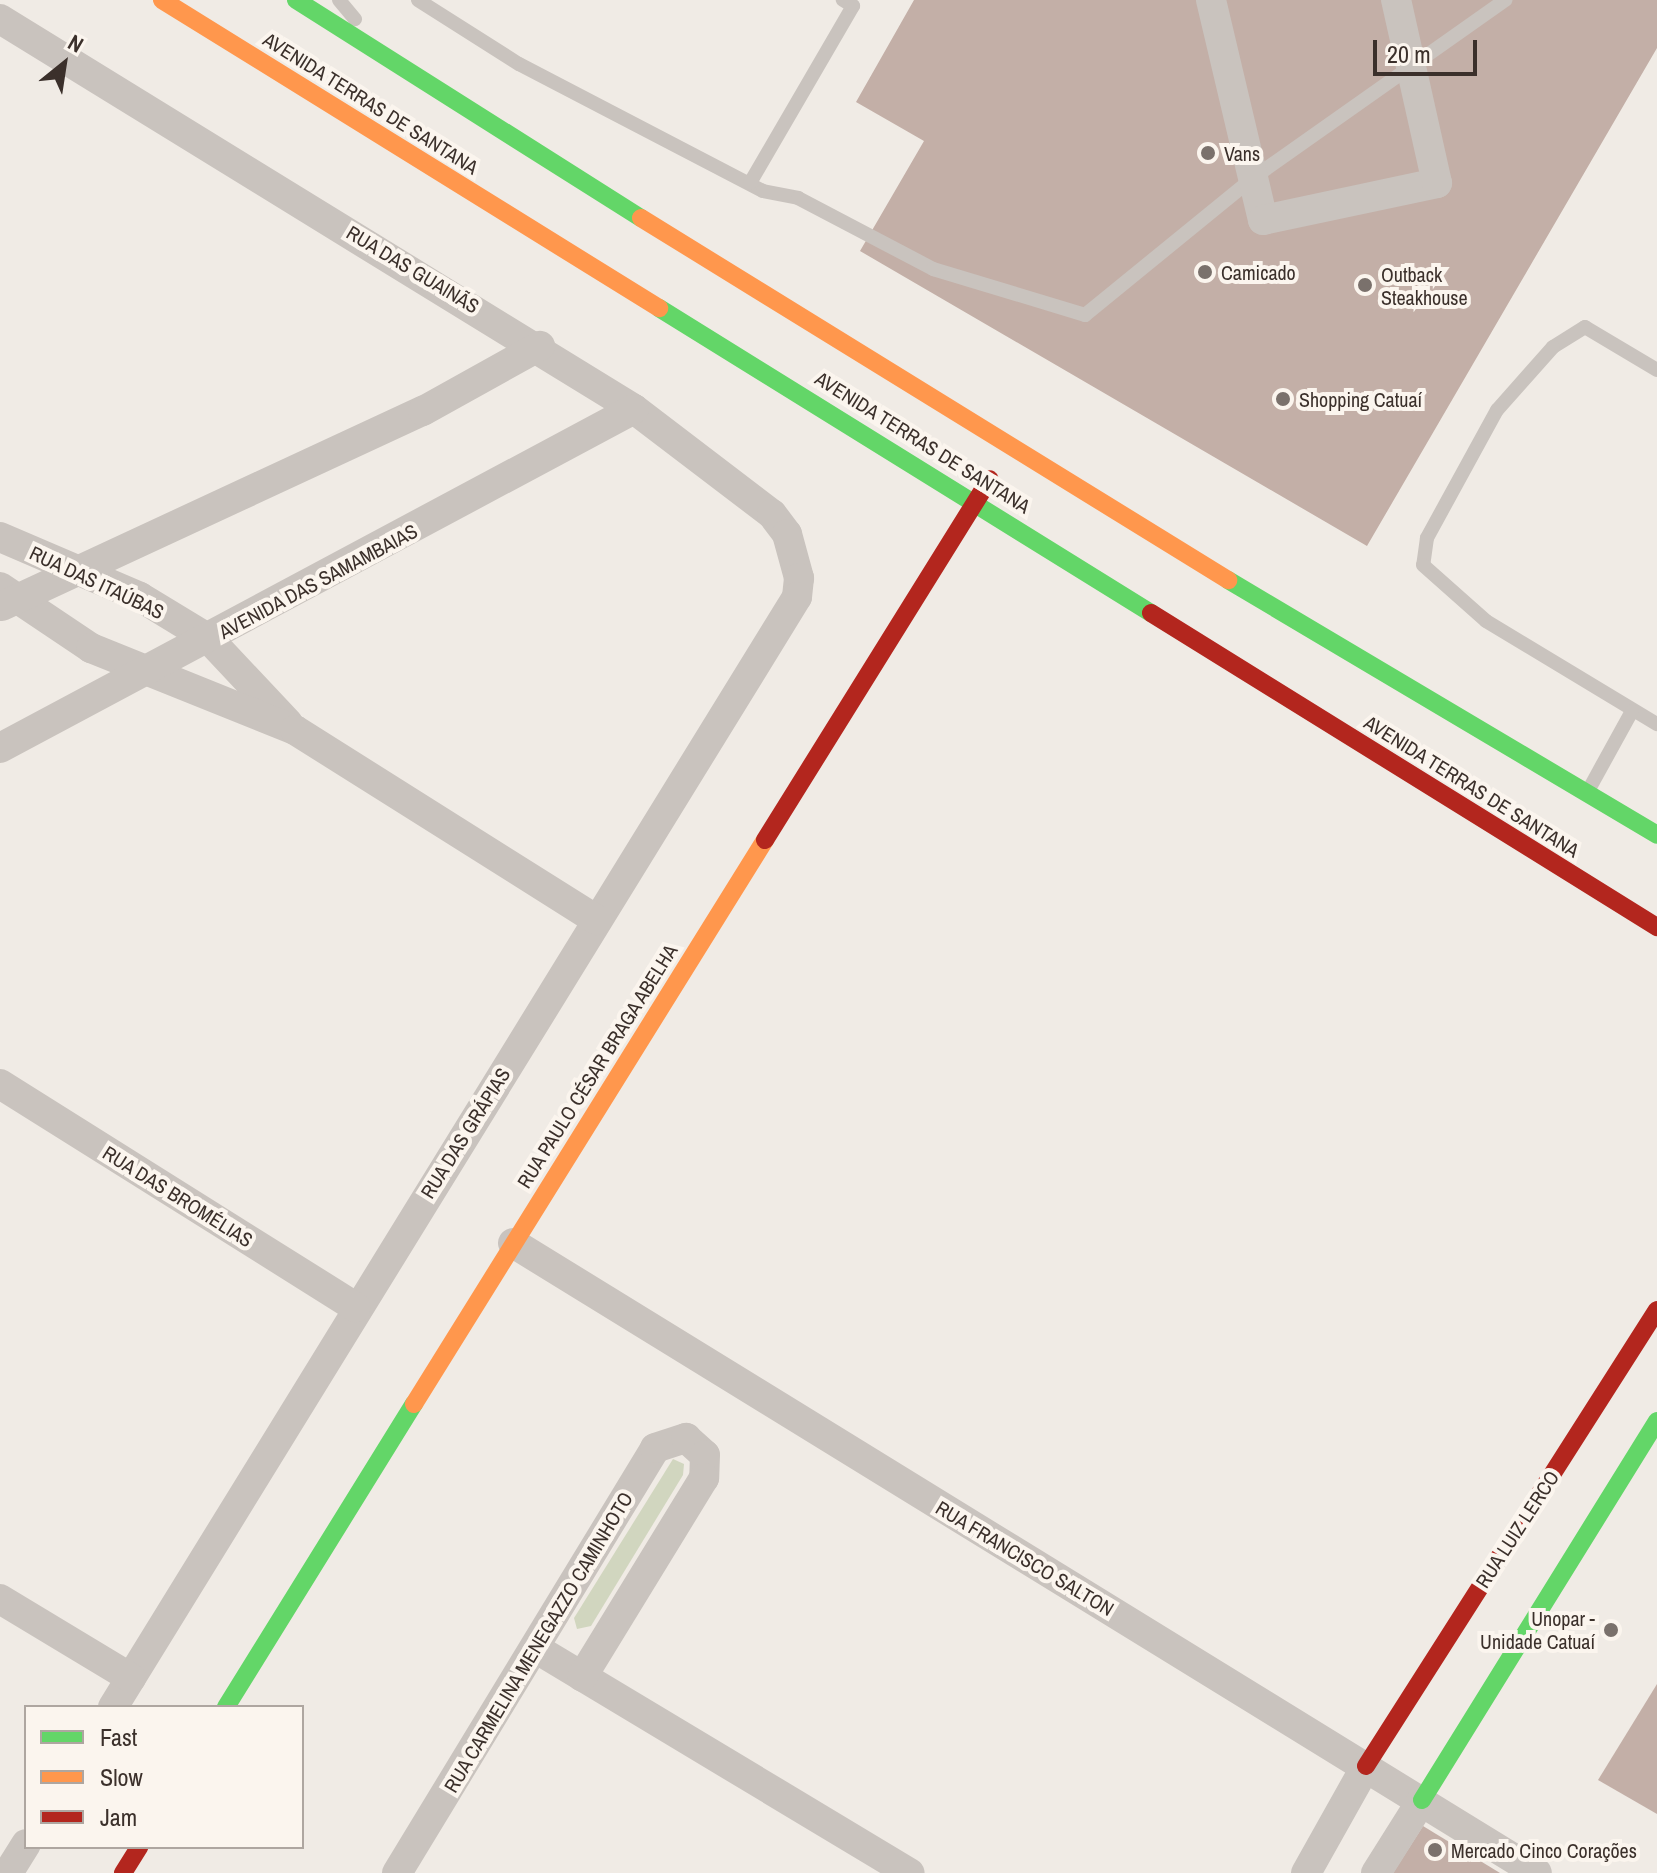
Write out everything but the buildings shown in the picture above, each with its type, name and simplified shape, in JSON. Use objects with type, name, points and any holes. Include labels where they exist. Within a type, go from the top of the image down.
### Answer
[{"type":"street","name":"AVENIDA TERRAS DE SANTANA","points":[[162,0],[976,501],[1657,927]]},
{"type":"street","name":"AVENIDA TERRAS DE SANTANA","points":[[296,0],[1009,450],[1657,835]]},
{"type":"street","points":[[1211,0],[1263,220],[1437,183],[1396,0]]},
{"type":"street","name":"RUA DAS GUAINÃS","points":[[0,19],[540,346],[634,409],[772,514],[795,554]]},
{"type":"street","points":[[5,598],[81,570],[423,411],[540,346]]},
{"type":"street","name":"AVENIDA DAS SAMAMBAIAS","points":[[0,748],[150,671],[634,409]]},
{"type":"street","name":"RUA PAULO CÉSAR BRAGA ABELHA","points":[[227,1705],[1009,450]]},
{"type":"street","name":"RUA DAS ITAÚBAS","points":[[0,537],[81,570],[209,639],[295,730]]},
{"type":"street","name":"RUA DAS GRÁPIAS","points":[[114,1705],[356,1307],[797,597],[795,554]]},
{"type":"street","name":"RUA DAS ITAÚBAS","points":[[5,598],[91,648],[295,730],[597,920]]},
{"type":"street","name":"RUA DAS BROMÉLIAS","points":[[0,1084],[356,1307]]},
{"type":"street","name":"RUA FRANCISCO SALTON","points":[[513,1243],[1537,1873]]},
{"type":"street","name":"RUA LUIZ LERCO","points":[[1306,1873],[1366,1766],[1657,1310]]},
{"type":"street","points":[[1376,1873],[1657,1421]]},
{"type":"street","name":"RUA CARMELINA MENEGAZZO CAMINHOTO","points":[[397,1873],[655,1448],[675,1437],[694,1442],[705,1455],[704,1478],[582,1677]]},
{"type":"street","points":[[0,1599],[131,1678]]},
{"type":"street","points":[[535,1648],[910,1873]]},
{"type":"street","points":[[8,1873],[24,1847]]},
{"type":"street","points":[[123,1873],[138,1849]]},
{"type":"lane","points":[[339,0],[387,56]]},
{"type":"lane","points":[[418,0],[519,64],[750,183],[798,198],[933,269],[1085,315],[1253,178],[1505,0]]},
{"type":"lane","points":[[750,183],[853,6],[843,0]]},
{"type":"lane","points":[[1657,370],[1585,327],[1553,347],[1497,410],[1427,538],[1423,565],[1486,621],[1657,724]]},
{"type":"lane","points":[[1587,794],[1632,711]]},
{"type":"green space","points":[[673,1459],[684,1464],[683,1475],[591,1626],[577,1629],[574,1618]]},
{"type":"traffic: fast","points":[[296,0],[641,218]]},
{"type":"traffic: fast","points":[[659,308],[1151,613]]},
{"type":"traffic: fast","points":[[1228,580],[1657,835]]},
{"type":"traffic: fast","points":[[227,1705],[414,1404]]},
{"type":"traffic: fast","points":[[1422,1800],[1657,1421]]},
{"type":"traffic: slow","points":[[162,0],[659,308]]},
{"type":"traffic: slow","points":[[641,218],[1228,580]]},
{"type":"traffic: slow","points":[[414,1404],[765,840]]},
{"type":"traffic: jam","points":[[765,840],[990,479]]},
{"type":"traffic: jam","points":[[1151,613],[1657,927]]},
{"type":"traffic: jam","points":[[1366,1766],[1657,1310]]},
{"type":"traffic: jam","points":[[123,1873],[138,1849]]},
{"type":"place","name":"Vans","points":[[1208,153]]},
{"type":"place","name":"Camicado","points":[[1205,272]]},
{"type":"place","name":"Outback Steakhouse","points":[[1365,285]]},
{"type":"place","name":"Shopping Catuaí","points":[[1283,399]]},
{"type":"place","name":"Unopar - Unidade Catuaí","points":[[1611,1630]]},
{"type":"place","name":"Mercado Cinco Corações","points":[[1435,1850]]}]
